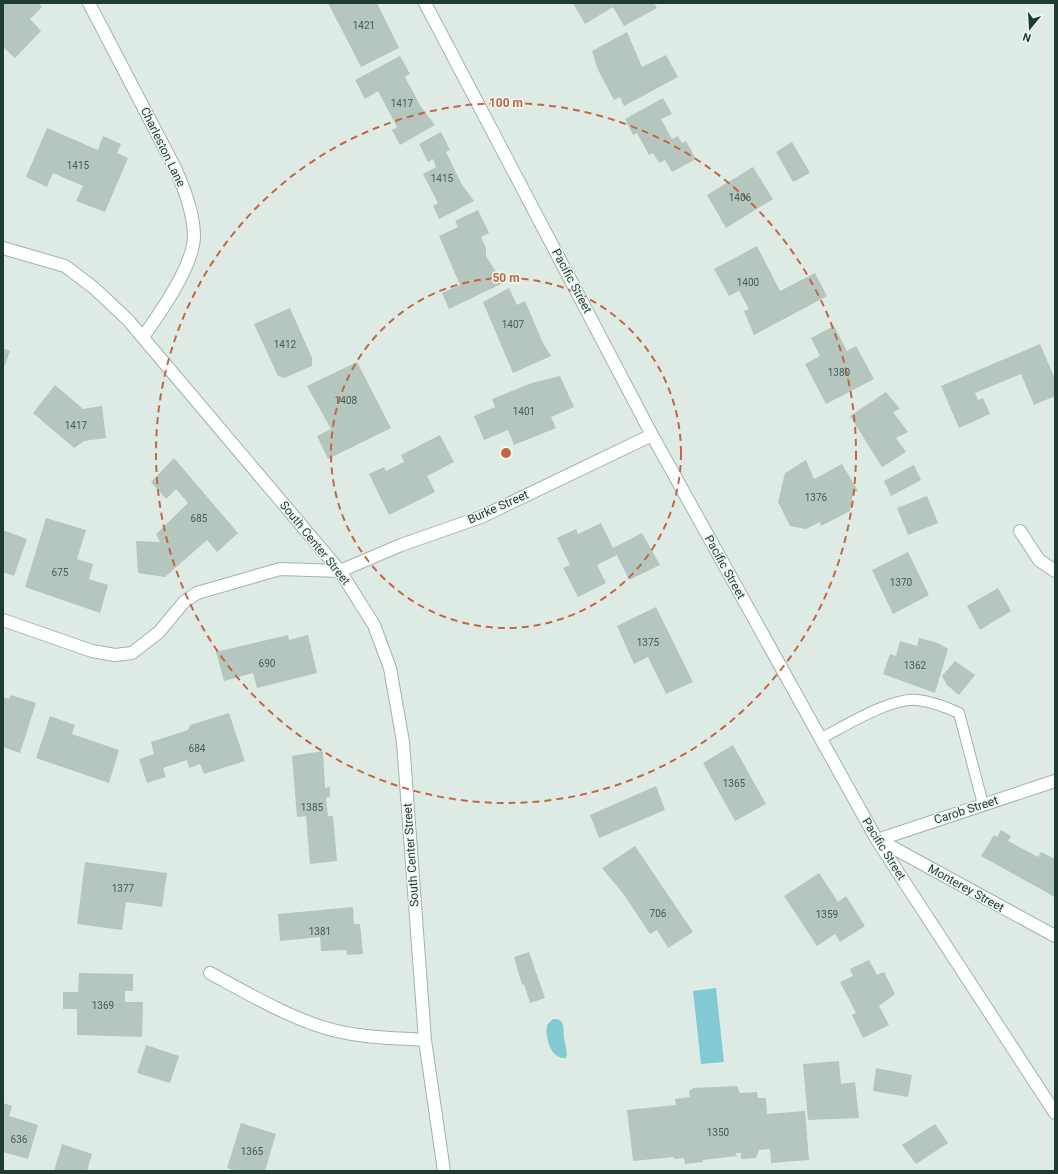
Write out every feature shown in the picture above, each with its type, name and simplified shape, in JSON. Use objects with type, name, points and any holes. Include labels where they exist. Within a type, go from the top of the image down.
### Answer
[{"type":"street","name":"Charleston Lane","points":[[90,3],[176,170],[187,196],[191,214],[194,236],[184,271],[167,302],[143,337]]},
{"type":"street","name":"Pacific Street","points":[[425,3],[652,435],[877,840],[1055,1113]]},
{"type":"street","name":"South Center Street","points":[[3,248],[65,266],[94,288],[143,337],[340,571],[374,625],[390,668],[403,742],[425,1040],[444,1171]]},
{"type":"street","name":"Burke Street","points":[[340,571],[401,544],[481,517],[652,435]]},
{"type":"street","points":[[1020,531],[1039,560],[1055,570]]},
{"type":"street","points":[[3,620],[92,651],[115,655],[132,653],[159,632],[184,602],[197,593],[280,569],[340,571]]},
{"type":"street","name":"Carob Street","points":[[877,840],[1055,781]]},
{"type":"street","name":"Monterey Street","points":[[877,840],[1055,936]]},
{"type":"street","points":[[210,973],[254,997],[323,1027],[354,1034],[425,1040]]},
{"type":"lane","points":[[820,739],[889,705],[917,700],[944,706],[959,713],[983,804]]},
{"type":"water","points":[[716,988],[724,1062],[701,1064],[693,991]]},
{"type":"water","points":[[553,1019],[560,1020],[563,1025],[567,1051],[566,1058],[556,1055],[552,1051],[548,1041],[547,1025]]},
{"type":"building","points":[[3,3],[38,3],[42,7],[30,19],[41,31],[15,58],[3,47]]},
{"type":"building","points":[[328,3],[377,3],[399,48],[361,67]]},
{"type":"building","points":[[573,3],[654,3],[657,8],[624,26],[613,7],[585,24]]},
{"type":"building","points":[[627,32],[642,67],[666,55],[678,77],[624,106],[620,97],[614,100],[598,70],[592,51]]},
{"type":"building","points":[[400,56],[410,74],[405,77],[421,107],[435,125],[400,145],[392,130],[397,127],[378,91],[365,99],[355,80]]},
{"type":"building","points":[[663,98],[672,114],[661,119],[672,139],[678,136],[682,143],[686,141],[696,159],[672,172],[665,160],[659,163],[653,153],[649,155],[637,133],[633,135],[625,119]]},
{"type":"building","points":[[47,128],[98,150],[103,136],[121,144],[117,153],[128,158],[105,212],[76,201],[83,186],[53,173],[47,187],[26,177]]},
{"type":"building","points":[[441,132],[450,150],[446,152],[461,183],[474,201],[439,219],[433,206],[438,203],[423,174],[436,167],[433,159],[428,162],[419,144]]},
{"type":"building","points":[[792,142],[810,173],[793,182],[776,152]]},
{"type":"building","points":[[753,167],[773,199],[726,228],[707,195]]},
{"type":"building","points":[[478,210],[489,233],[481,237],[486,248],[486,256],[503,283],[449,309],[442,293],[460,285],[439,236],[458,227],[455,221]]},
{"type":"building","points":[[757,246],[780,291],[815,273],[827,296],[754,335],[744,311],[749,309],[739,291],[729,296],[714,269]]},
{"type":"building","points":[[509,288],[517,305],[525,301],[543,343],[551,356],[513,373],[483,302]]},
{"type":"building","points":[[290,308],[312,358],[312,366],[284,378],[278,376],[254,324]]},
{"type":"building","points":[[834,326],[847,351],[856,346],[874,379],[826,404],[805,364],[820,356],[811,338]]},
{"type":"building","points":[[1040,344],[1055,379],[1055,396],[1034,405],[1021,374],[975,393],[978,400],[983,398],[990,414],[959,428],[941,386]]},
{"type":"building","points":[[3,348],[10,351],[3,370]]},
{"type":"building","points":[[357,362],[391,428],[328,459],[317,436],[331,429],[307,386]]},
{"type":"building","points":[[560,376],[574,407],[551,417],[556,428],[514,445],[508,430],[484,440],[474,416],[495,407],[492,399],[532,383]]},
{"type":"building","points":[[55,385],[83,409],[102,406],[106,438],[84,441],[74,448],[33,413]]},
{"type":"building","points":[[886,392],[900,409],[893,412],[908,432],[896,438],[906,452],[882,467],[850,416]]},
{"type":"building","points":[[440,435],[454,462],[427,476],[435,492],[389,515],[369,474],[384,467],[386,471],[404,462],[401,455]]},
{"type":"building","points":[[174,458],[238,533],[217,552],[207,540],[165,577],[138,573],[136,541],[160,542],[156,534],[188,503],[176,489],[166,499],[151,482]]},
{"type":"building","points":[[806,460],[814,479],[842,464],[858,491],[853,493],[850,511],[821,526],[820,522],[806,529],[790,526],[778,502],[785,473]]},
{"type":"building","points":[[914,465],[921,480],[891,496],[884,481]]},
{"type":"building","points":[[927,496],[938,523],[908,535],[897,508]]},
{"type":"building","points":[[46,518],[86,530],[77,559],[93,564],[89,579],[108,585],[100,613],[25,587]]},
{"type":"building","points":[[601,523],[613,548],[642,533],[660,565],[629,580],[617,555],[597,565],[606,583],[578,597],[563,568],[570,565],[557,538],[576,529],[578,534]]},
{"type":"building","points":[[3,530],[27,539],[14,576],[3,572]]},
{"type":"building","points":[[908,552],[929,595],[893,614],[872,570]]},
{"type":"building","points":[[998,588],[1011,611],[980,630],[967,606]]},
{"type":"building","points":[[656,607],[693,682],[666,694],[648,657],[634,664],[617,626]]},
{"type":"building","points":[[288,635],[289,640],[308,635],[317,673],[257,688],[253,673],[224,681],[216,652]]},
{"type":"building","points":[[919,638],[938,643],[948,649],[935,693],[883,674],[890,654],[896,656],[900,641],[917,646]]},
{"type":"building","points":[[955,661],[975,675],[959,695],[947,685],[942,676]]},
{"type":"building","points":[[11,695],[36,703],[20,753],[3,747],[3,697],[9,699]]},
{"type":"building","points":[[229,713],[245,761],[204,774],[200,764],[189,768],[187,760],[163,768],[166,777],[147,783],[139,759],[154,754],[151,742],[188,730],[190,725]]},
{"type":"building","points":[[50,716],[75,725],[72,734],[119,750],[109,783],[36,758]]},
{"type":"building","points":[[733,745],[766,804],[735,821],[703,763]]},
{"type":"building","points":[[323,751],[325,788],[330,787],[330,797],[326,798],[328,816],[333,816],[337,861],[310,864],[306,816],[297,817],[292,756]]},
{"type":"building","points":[[656,786],[665,810],[599,838],[590,815]]},
{"type":"building","points":[[1001,830],[1011,836],[1008,841],[1038,857],[1041,852],[1055,859],[1055,897],[981,856],[994,835],[997,837]]},
{"type":"building","points":[[635,846],[693,932],[668,948],[657,930],[650,934],[625,896],[602,868]]},
{"type":"building","points":[[85,862],[167,873],[162,907],[126,902],[122,930],[77,924]]},
{"type":"building","points":[[819,873],[838,902],[846,896],[865,926],[840,942],[835,934],[817,946],[784,896]]},
{"type":"building","points":[[353,907],[354,924],[360,924],[363,954],[347,955],[346,950],[321,951],[320,937],[280,941],[278,914]]},
{"type":"building","points":[[529,952],[545,998],[530,1003],[524,984],[522,985],[514,957]]},
{"type":"building","points":[[869,960],[877,975],[884,972],[895,994],[879,1006],[889,1025],[863,1038],[852,1015],[856,1013],[840,982],[853,976],[850,969]]},
{"type":"building","points":[[79,973],[133,974],[133,991],[125,991],[125,1002],[143,1002],[142,1037],[77,1035],[77,1009],[63,1009],[63,992],[78,992]]},
{"type":"building","points":[[146,1045],[179,1056],[170,1083],[137,1073]]},
{"type":"building","points":[[839,1061],[841,1084],[855,1082],[859,1118],[808,1120],[803,1064]]},
{"type":"building","points":[[876,1068],[912,1075],[908,1097],[873,1091]]},
{"type":"building","points":[[737,1086],[740,1093],[757,1092],[758,1098],[766,1098],[767,1114],[805,1111],[809,1160],[771,1163],[770,1149],[759,1150],[756,1158],[741,1159],[741,1153],[736,1153],[737,1156],[703,1160],[703,1162],[685,1164],[684,1158],[674,1159],[674,1157],[633,1161],[627,1110],[676,1105],[675,1099],[690,1097],[689,1091],[693,1088]]},
{"type":"building","points":[[3,1103],[12,1106],[9,1116],[38,1125],[28,1159],[3,1152]]},
{"type":"building","points":[[241,1123],[276,1134],[265,1171],[236,1171],[227,1168]]},
{"type":"building","points":[[935,1124],[948,1143],[916,1164],[902,1145]]},
{"type":"building","points":[[62,1144],[92,1154],[87,1171],[54,1171]]}]
